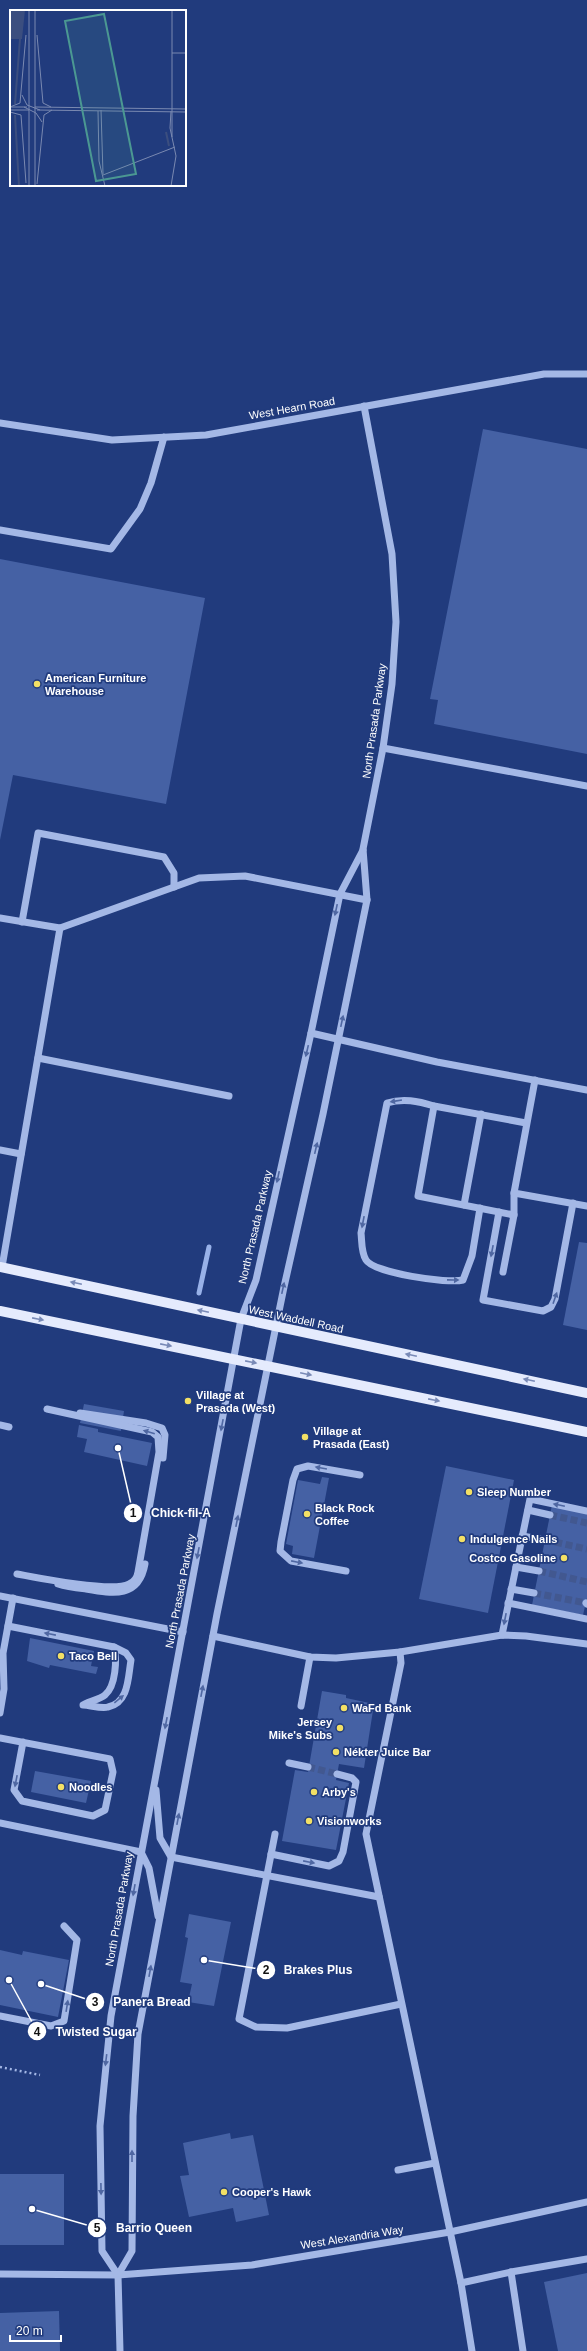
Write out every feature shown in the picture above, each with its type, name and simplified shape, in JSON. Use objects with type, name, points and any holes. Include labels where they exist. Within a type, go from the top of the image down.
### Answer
[{"type":"main road","name":"West Waddell Road","points":[[1,1267],[241,1320],[587,1393]]},
{"type":"main road","points":[[0,1311],[587,1432]]},
{"type":"street","name":"West Hearn Road","points":[[0,424],[112,440],[206,435],[544,374],[587,374]]},
{"type":"street","name":"North Prasada Parkway","points":[[363,849],[340,894],[311,1033],[256,1280],[241,1320],[111,2016],[100,2126],[102,2251],[118,2275],[132,2251],[134,2077],[138,2034],[214,1636],[268,1366],[367,900],[363,849],[383,748],[392,684],[396,622],[392,554],[364,406]]},
{"type":"street","points":[[0,530],[111,549],[140,509],[150,483],[164,437]]},
{"type":"street","points":[[383,748],[587,786]]},
{"type":"street","points":[[22,922],[38,833],[164,856],[174,873],[174,887]]},
{"type":"street","points":[[0,918],[60,928],[199,878],[245,876],[367,900]]},
{"type":"street","points":[[1,1267],[60,928]]},
{"type":"street","points":[[311,1033],[338,1040],[587,1090]]},
{"type":"street","points":[[38,1058],[229,1096]]},
{"type":"street","points":[[503,1272],[514,1215],[514,1193],[535,1080]]},
{"type":"street","points":[[480,1208],[472,1256],[463,1280],[446,1280],[410,1275],[374,1267],[366,1260],[362,1246],[361,1233],[387,1103],[396,1100],[417,1100],[434,1106],[526,1123]]},
{"type":"street","points":[[434,1106],[418,1196],[514,1215]]},
{"type":"street","points":[[464,1205],[481,1114]]},
{"type":"street","points":[[0,1150],[21,1154]]},
{"type":"street","points":[[514,1193],[587,1206]]},
{"type":"street","points":[[499,1212],[483,1300],[543,1311],[550,1307],[556,1299],[573,1204]]},
{"type":"street","points":[[18,1574],[49,1580],[113,1588],[130,1584],[135,1580],[138,1572],[160,1452],[158,1437],[152,1432],[47,1409]]},
{"type":"street","points":[[0,1425],[9,1427]]},
{"type":"street","points":[[346,1571],[291,1561],[280,1551],[281,1542],[292,1480],[298,1469],[308,1466],[360,1475]]},
{"type":"street","points":[[502,1635],[530,1499],[587,1511]]},
{"type":"street","points":[[528,1510],[550,1515]]},
{"type":"street","points":[[522,1536],[545,1540]]},
{"type":"street","points":[[516,1567],[539,1572]]},
{"type":"street","points":[[512,1588],[534,1593]]},
{"type":"street","points":[[0,1596],[183,1632]]},
{"type":"street","points":[[0,1713],[4,1689],[3,1653],[12,1598]]},
{"type":"street","points":[[508,1603],[587,1619]]},
{"type":"street","points":[[8,1626],[114,1647],[126,1653],[131,1660],[125,1694],[108,1708],[83,1705],[105,1695],[110,1689],[117,1657],[114,1647]]},
{"type":"street","points":[[214,1636],[310,1657],[336,1658],[400,1652],[502,1635],[526,1636],[587,1644]]},
{"type":"street","points":[[400,1652],[401,1664],[366,1834],[434,2163],[461,2283],[472,2351]]},
{"type":"street","points":[[301,1706],[310,1657]]},
{"type":"street","points":[[0,1738],[23,1742],[110,1759],[113,1772],[105,1810],[93,1816],[22,1801],[14,1790],[23,1742]]},
{"type":"street","points":[[289,1763],[308,1766]]},
{"type":"street","points":[[271,1854],[329,1866],[339,1861],[343,1852],[356,1782],[352,1778],[338,1774]]},
{"type":"street","points":[[155,1782],[160,1838],[171,1857],[266,1877],[379,1897]]},
{"type":"street","points":[[0,1823],[141,1852],[147,1859],[152,1878],[159,1922]]},
{"type":"street","points":[[275,1834],[239,2019],[256,2027],[287,2028],[401,2004]]},
{"type":"street","points":[[0,2016],[51,2026],[64,2021],[77,1940],[64,1926]]},
{"type":"street","points":[[398,2170],[434,2163]]},
{"type":"street","name":"West Alexandria Way","points":[[0,2274],[118,2275],[252,2265],[450,2232],[587,2202]]},
{"type":"street","points":[[461,2283],[511,2272],[587,2259]]},
{"type":"street","points":[[511,2272],[523,2351]]},
{"type":"street","points":[[118,2275],[120,2351]]},
{"type":"path","points":[[0,2067],[40,2075]]},
{"type":"building","points":[[483,429],[587,449],[587,754],[434,724],[438,700],[430,699]]},
{"type":"building","points":[[0,559],[205,598],[166,804],[13,775],[0,840]]},
{"type":"building","points":[[579,1242],[587,1243],[587,1330],[563,1325]]},
{"type":"building","points":[[84,1404],[124,1411],[121,1431],[80,1423]]},
{"type":"building","points":[[79,1425],[98,1429],[98,1432],[152,1443],[147,1466],[84,1452],[87,1439],[77,1437]]},
{"type":"building","points":[[446,1466],[514,1480],[488,1613],[419,1599]]},
{"type":"building","name":"Black Rock Coffee","points":[[322,1477],[329,1478],[314,1558],[292,1554],[293,1546],[286,1544],[298,1480],[320,1484]]},
{"type":"building","name":"Costco Gasoline","points":[[552,1505],[587,1512],[587,1598],[583,1615],[532,1605]]},
{"type":"building","name":"Taco Bell","points":[[30,1638],[94,1651],[91,1666],[98,1667],[96,1674],[50,1665],[49,1668],[27,1661]]},
{"type":"building","points":[[322,1691],[346,1695],[346,1698],[374,1704],[364,1768],[339,1764],[336,1780],[349,1783],[336,1850],[282,1841],[295,1770],[308,1772]]},
{"type":"building","name":"Noodles","points":[[35,1771],[91,1781],[86,1803],[31,1792]]},
{"type":"building","points":[[189,1914],[231,1922],[214,2006],[188,2002],[192,1984],[180,1982],[188,1938],[185,1937]]},
{"type":"building","points":[[0,1950],[22,1955],[23,1951],[69,1960],[58,2017],[0,2005]]},
{"type":"building","name":"Cooper's Hawk","points":[[230,2133],[231,2139],[253,2135],[269,2215],[236,2222],[233,2208],[189,2217],[180,2176],[189,2175],[183,2143]]},
{"type":"building","points":[[0,2174],[64,2174],[64,2245],[0,2245]]},
{"type":"building","points":[[587,2273],[587,2351],[558,2351],[544,2282]]},
{"type":"building","points":[[59,2311],[60,2351],[0,2351],[0,2313]]},
{"type":"waterway","points":[[199,1293],[209,1247]]},
{"type":"tunnel","points":[[550,1515],[587,1523]]},
{"type":"tunnel","points":[[545,1540],[587,1549]]},
{"type":"tunnel","points":[[539,1571],[587,1582]]},
{"type":"tunnel","points":[[534,1593],[586,1603]]},
{"type":"tunnel","points":[[308,1767],[337,1774]]},
{"type":"place","name":"American Furniture Warehouse","points":[[37,684]]},
{"type":"place","name":"Village at Prasada (West)","points":[[188,1401]]},
{"type":"place","name":"Village at Prasada (East)","points":[[305,1437]]},
{"type":"place","name":"Chick-fil-A","points":[[118,1448]]},
{"type":"place","name":"Sleep Number","points":[[469,1492]]},
{"type":"place","name":"Black Rock Coffee","points":[[307,1514]]},
{"type":"place","name":"Indulgence Nails","points":[[462,1539]]},
{"type":"place","name":"Costco Gasoline","points":[[564,1558]]},
{"type":"place","name":"Taco Bell","points":[[61,1656]]},
{"type":"place","name":"WaFd Bank","points":[[344,1708]]},
{"type":"place","name":"Jersey Mike's Subs","points":[[340,1728]]},
{"type":"place","name":"Nékter Juice Bar","points":[[336,1752]]},
{"type":"place","name":"Noodles","points":[[61,1787]]},
{"type":"place","name":"Arby's","points":[[314,1792]]},
{"type":"place","name":"Visionworks","points":[[309,1821]]},
{"type":"place","name":"Brakes Plus","points":[[204,1960]]},
{"type":"place","name":"Twisted Sugar","points":[[9,1980]]},
{"type":"place","name":"Panera Bread","points":[[41,1984]]},
{"type":"place","name":"Cooper's Hawk","points":[[224,2192]]},
{"type":"place","name":"Barrio Queen","points":[[32,2209]]}]
